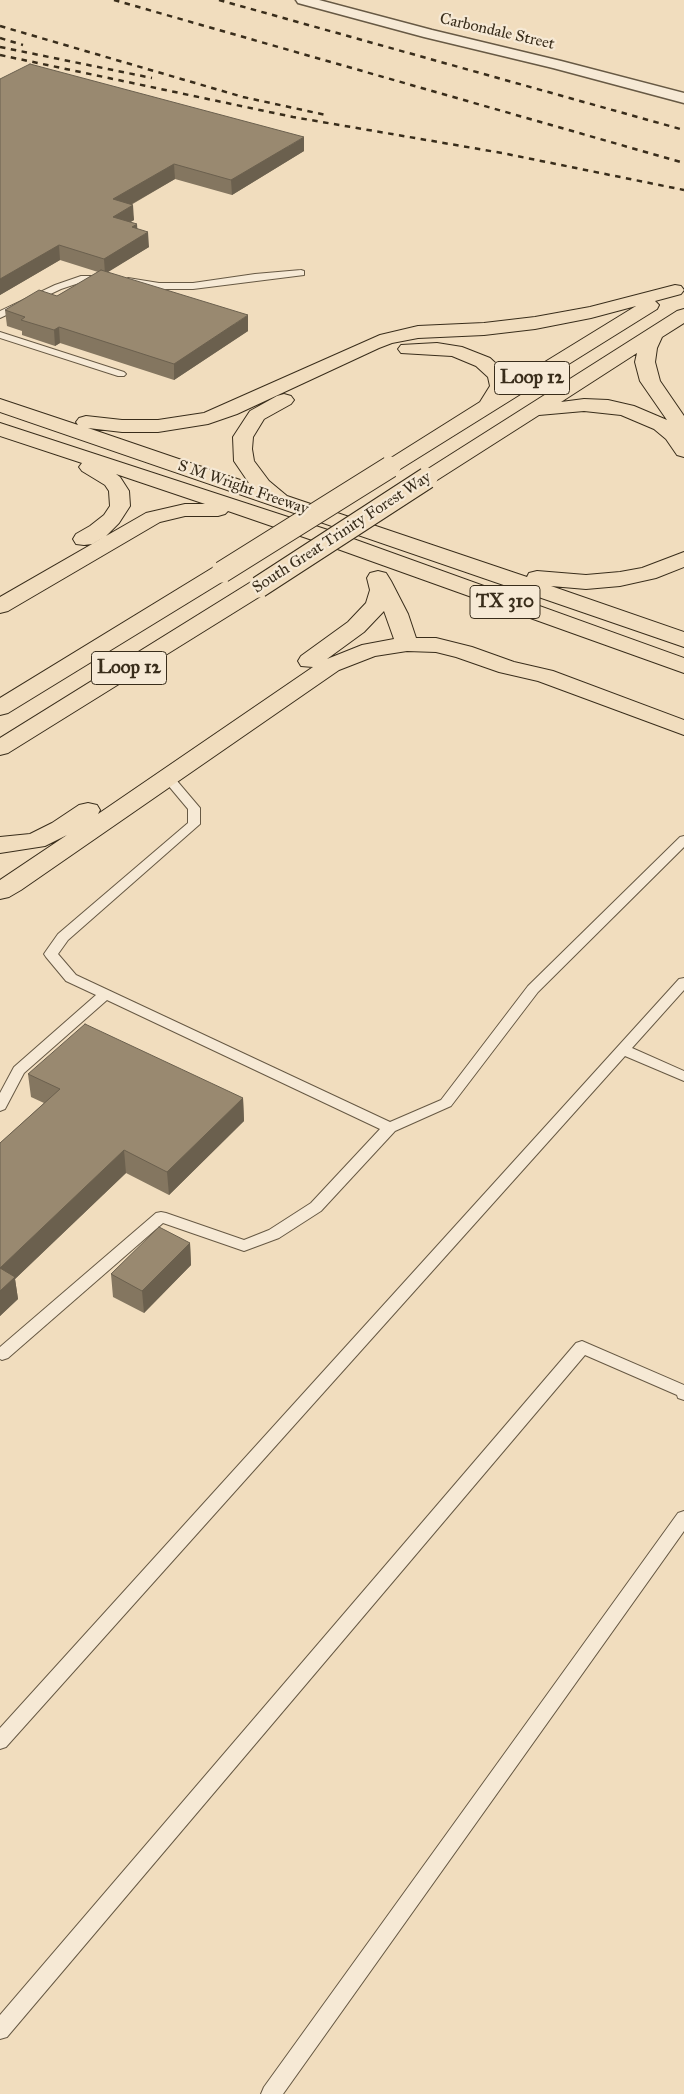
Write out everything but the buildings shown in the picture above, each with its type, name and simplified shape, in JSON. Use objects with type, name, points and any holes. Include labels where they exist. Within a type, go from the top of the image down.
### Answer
[{"type":"main road","name":"South Great Trinity Forest Way","points":[[0,708],[679,287]]},
{"type":"main road","points":[[24,413],[122,426],[158,426],[188,422],[230,410],[372,344],[387,339],[418,332],[484,329],[545,321],[591,312],[679,287]]},
{"type":"main road","name":"South Great Trinity Forest Way","points":[[0,748],[259,587],[684,315]]},
{"type":"main road","points":[[654,335],[647,348],[645,362],[650,381],[660,398],[684,429]]},
{"type":"main road","points":[[286,503],[262,485],[244,461],[243,438],[258,415],[280,401],[368,358],[397,350],[423,349],[462,353],[483,362],[492,368],[497,375],[500,386],[489,404]]},
{"type":"main road","name":"S M Wright Freeway","points":[[0,404],[486,570]]},
{"type":"main road","points":[[530,413],[555,407],[584,405],[627,410],[661,424],[673,435],[684,451]]},
{"type":"main road","name":"S M Wright Freeway","points":[[0,429],[326,537]]},
{"type":"main road","points":[[0,589],[98,531],[112,519],[120,506],[119,491],[113,482],[60,449]]},
{"type":"main road","points":[[0,606],[153,517],[168,512],[194,509],[246,512]]},
{"type":"main road","points":[[326,537],[368,567],[380,581],[396,614],[405,639]]},
{"type":"main road","name":"TX 310","points":[[326,537],[684,666]]},
{"type":"main road","points":[[486,570],[546,579],[586,582],[620,579],[676,563],[684,558]]},
{"type":"main road","name":"TX 310","points":[[486,570],[684,640]]},
{"type":"main road","points":[[0,845],[36,841],[61,828],[328,649],[356,627],[377,605],[381,590],[380,581]]},
{"type":"main road","points":[[328,649],[363,638],[405,639],[464,652],[507,668],[545,676],[684,728]]},
{"type":"main road","points":[[0,891],[331,665],[405,639]]},
{"type":"street","name":"Carbondale Street","points":[[303,0],[429,34],[574,68],[684,98]]},
{"type":"lane","points":[[0,315],[58,287],[82,279],[115,280],[159,286],[193,286],[300,273]]},
{"type":"lane","points":[[0,335],[121,374]]},
{"type":"lane","points":[[168,778],[194,808],[194,824],[62,938],[51,954],[71,978],[390,1128]]},
{"type":"lane","points":[[0,1353],[2,1354],[161,1217],[244,1246],[274,1234],[316,1207],[390,1128],[446,1103],[534,989],[684,840]]},
{"type":"lane","points":[[0,1741],[684,982]]},
{"type":"lane","points":[[0,1106],[19,1070],[106,994]]},
{"type":"lane","points":[[623,1050],[684,1076]]},
{"type":"lane","points":[[0,2030],[582,1347],[684,1391]]},
{"type":"lane","points":[[271,2094],[684,1518]]},
{"type":"railway","points":[[114,0],[684,163]]},
{"type":"railway","points":[[219,0],[684,130]]},
{"type":"railway","points":[[0,26],[243,97],[326,115]]},
{"type":"railway","points":[[0,38],[23,45]]},
{"type":"railway","points":[[0,47],[152,78]]},
{"type":"railway","points":[[0,55],[293,117],[502,153],[684,190]]}]
